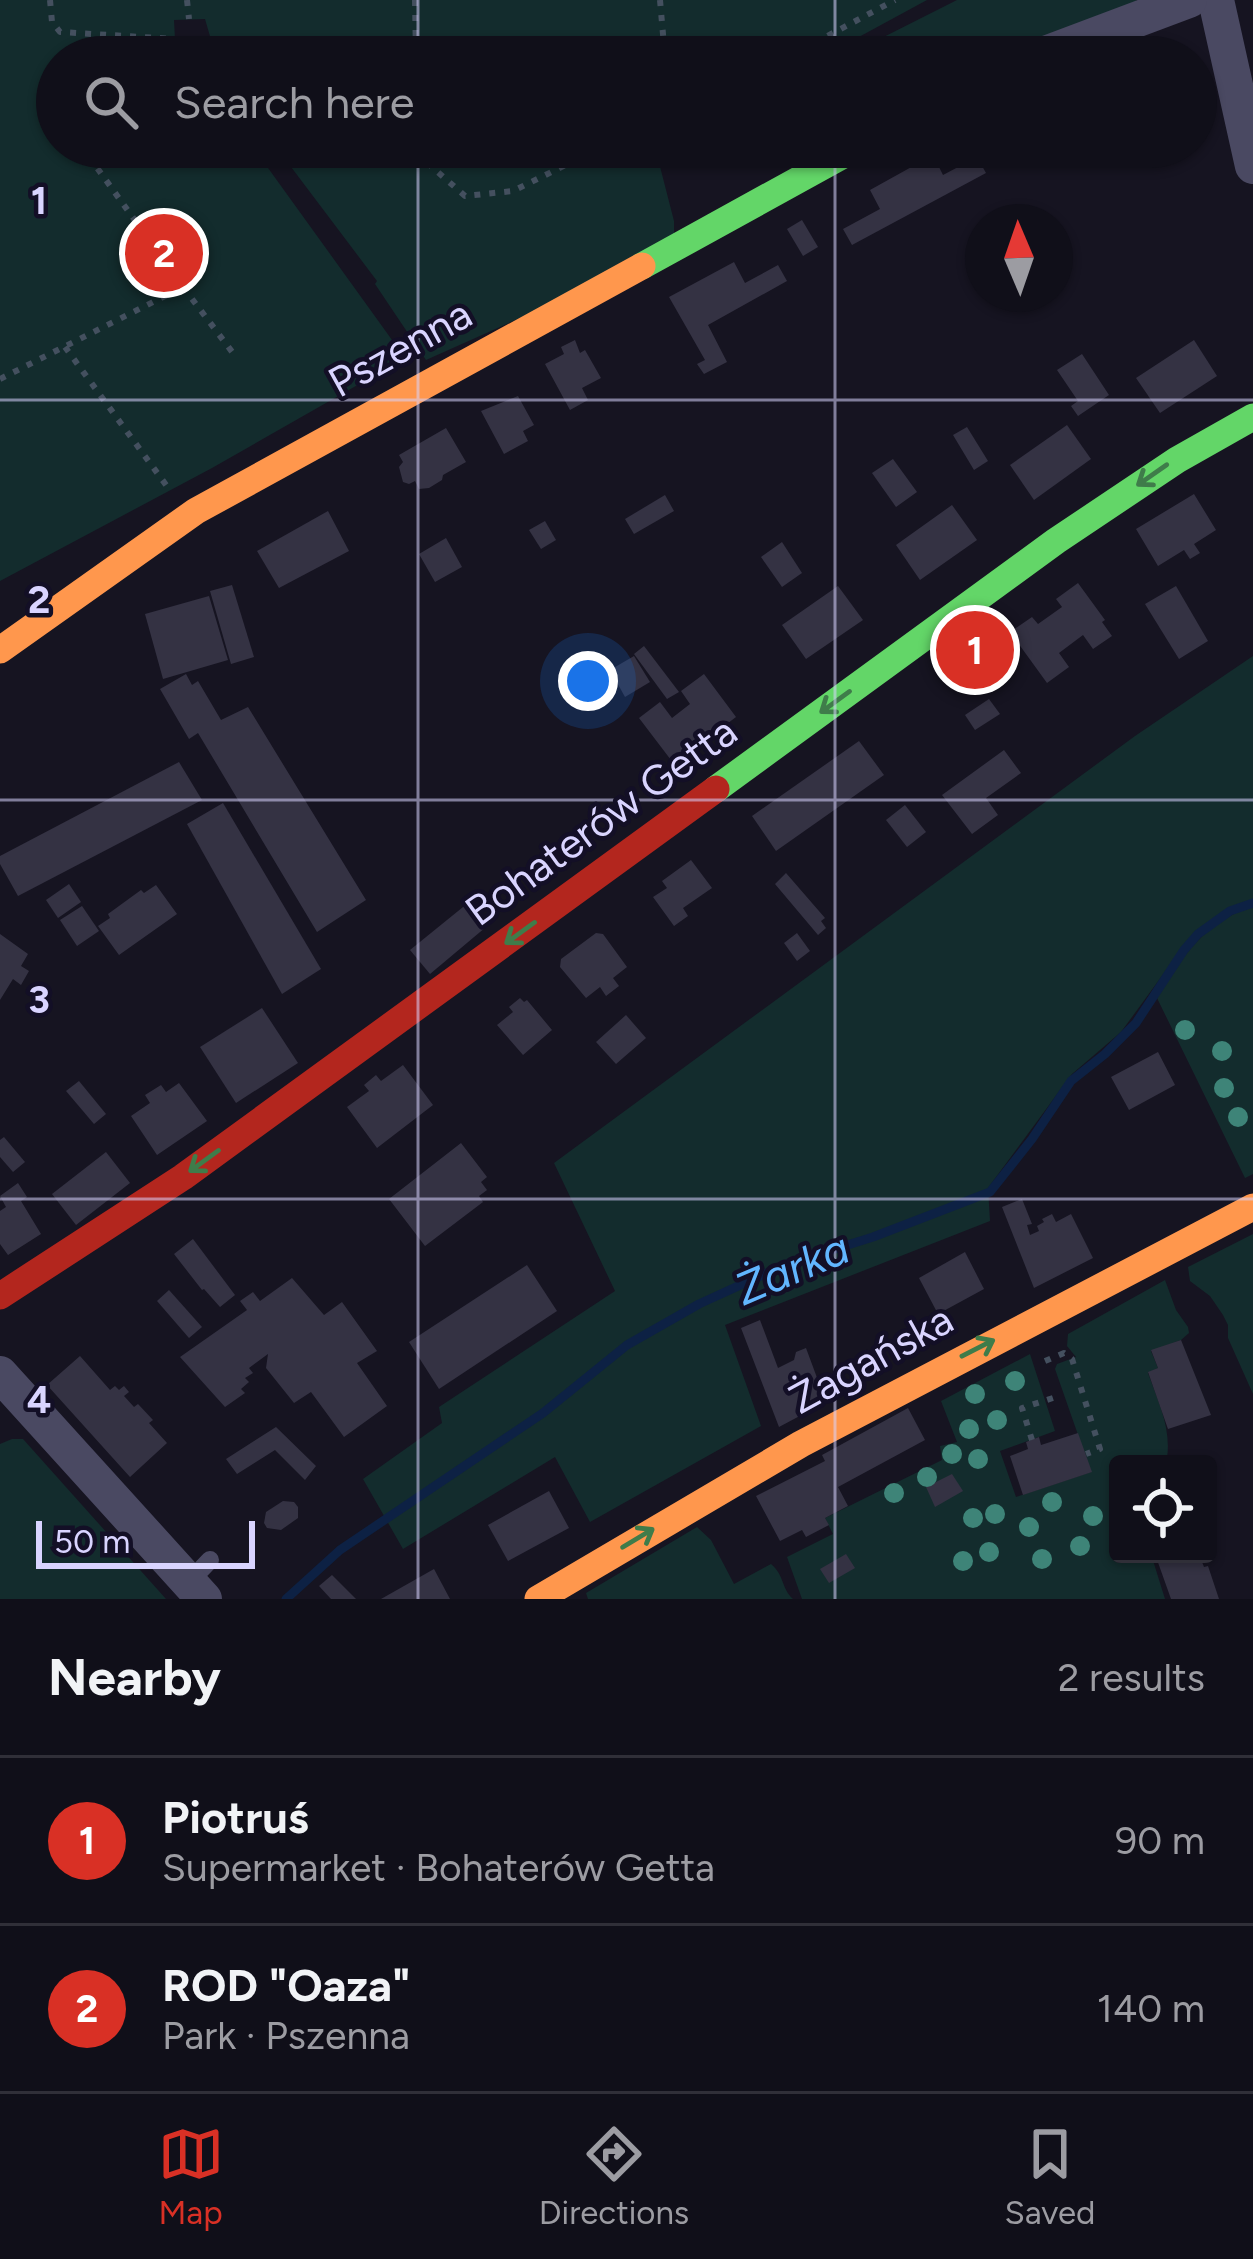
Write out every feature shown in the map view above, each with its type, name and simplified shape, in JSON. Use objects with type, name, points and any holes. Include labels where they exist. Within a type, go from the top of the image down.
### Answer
[{"type":"street","points":[[1093,36],[1189,0]]},
{"type":"street","points":[[1216,0],[1253,166]]},
{"type":"street","name":"Pszenna","points":[[0,650],[196,511],[820,168]]},
{"type":"street","name":"Bohaterów Getta","points":[[0,1296],[202,1163],[1056,541],[1169,463],[1253,417]]},
{"type":"street","name":"Żagańska","points":[[538,1599],[685,1510],[949,1364],[1253,1207]]},
{"type":"street","points":[[0,1374],[201,1580]]},
{"type":"path","points":[[50,0],[52,22],[60,32],[126,36]]},
{"type":"path","points":[[187,0],[188,19]]},
{"type":"path","points":[[415,0],[416,36]]},
{"type":"path","points":[[660,0],[663,36]]},
{"type":"path","points":[[827,36],[895,0]]},
{"type":"path","points":[[97,168],[236,357]]},
{"type":"path","points":[[432,168],[465,196],[513,191],[560,168]]},
{"type":"path","points":[[0,379],[183,287]]},
{"type":"path","points":[[65,346],[170,490]]},
{"type":"path","points":[[1045,1361],[1064,1353],[1072,1359],[1100,1449],[1086,1454]]},
{"type":"path","points":[[1032,1439],[1022,1408],[1056,1397]]},
{"type":"green space","points":[[0,0],[927,0],[861,36],[210,36],[205,19],[174,20],[175,36],[36,36],[36,168],[268,168],[405,358],[0,581]]},
{"type":"green space","points":[[957,0],[1136,0],[1143,19],[1097,36],[886,36]]},
{"type":"green space","points":[[292,168],[660,168],[674,221],[674,249],[426,360],[377,281]]},
{"type":"green space","points":[[1253,656],[1253,902],[1230,910],[1197,933],[1121,1032],[1072,1074],[988,1188],[990,1221],[725,1325],[761,1426],[590,1522],[555,1457],[403,1549],[363,1479],[442,1423],[439,1407],[615,1291],[554,1163],[1135,736]]},
{"type":"green space","points":[[1253,906],[1253,1174],[1245,1178],[1157,998],[1207,932]]},
{"type":"green space","points":[[1253,1234],[1253,1394],[1223,1315],[1210,1296],[1190,1281],[1188,1267]]},
{"type":"green space","points":[[1165,1280],[1188,1327],[1189,1333],[1181,1340],[1151,1351],[1158,1368],[1148,1373],[1166,1429],[1168,1455],[1109,1455],[1109,1563],[1154,1563],[1165,1599],[802,1599],[787,1557],[833,1534],[825,1518],[942,1460],[940,1446],[957,1442],[941,1401],[1030,1354],[1055,1431],[1000,1451],[1016,1497],[1091,1472],[1055,1369],[1076,1357],[1067,1346],[1068,1334]]},
{"type":"green space","points":[[23,1439],[166,1599],[0,1599],[0,1444]]},
{"type":"green space","points":[[697,1527],[711,1540],[734,1584],[771,1564],[793,1599],[588,1599],[586,1593]]},
{"type":"building","points":[[910,168],[940,168],[943,175],[956,168],[983,168],[986,173],[852,245],[843,229],[880,209],[870,190]]},
{"type":"building","points":[[802,220],[818,247],[803,256],[787,229]]},
{"type":"building","points":[[734,262],[745,283],[778,265],[787,281],[708,325],[727,362],[704,374],[697,364],[705,360],[669,297]]},
{"type":"building","points":[[575,340],[601,378],[582,388],[588,400],[570,410],[545,364],[564,354],[561,347]]},
{"type":"building","points":[[1194,340],[1217,376],[1160,413],[1136,378]]},
{"type":"building","points":[[1082,354],[1109,395],[1078,416],[1071,406],[1078,401],[1057,370]]},
{"type":"building","points":[[518,396],[534,425],[523,431],[528,441],[504,454],[481,411]]},
{"type":"building","points":[[1067,425],[1091,459],[1034,500],[1010,465]]},
{"type":"building","points":[[967,427],[988,461],[974,470],[953,435]]},
{"type":"building","points":[[446,428],[466,462],[429,488],[419,489],[415,481],[403,482],[399,455]]},
{"type":"building","points":[[893,459],[917,492],[896,507],[872,473]]},
{"type":"building","points":[[1194,494],[1216,530],[1194,544],[1200,553],[1190,559],[1184,550],[1158,566],[1136,529]]},
{"type":"building","points":[[665,495],[674,511],[634,534],[625,519]]},
{"type":"building","points":[[952,505],[977,540],[920,580],[896,545]]},
{"type":"building","points":[[328,511],[349,551],[279,588],[257,551]]},
{"type":"building","points":[[545,521],[556,540],[541,549],[529,530]]},
{"type":"building","points":[[446,538],[462,567],[435,582],[419,554]]},
{"type":"building","points":[[782,542],[802,573],[782,587],[761,557]]},
{"type":"building","points":[[1078,583],[1112,636],[1093,649],[1083,635],[1059,653],[1069,667],[1047,683],[1010,632],[1032,617],[1038,624],[1062,607],[1056,599]]},
{"type":"building","points":[[232,585],[254,657],[231,664],[210,591]]},
{"type":"building","points":[[838,586],[863,620],[806,659],[782,625]]},
{"type":"building","points":[[1176,586],[1208,641],[1179,659],[1145,604]]},
{"type":"building","points":[[209,596],[228,660],[163,679],[145,614]]},
{"type":"building","points":[[978,634],[997,662],[977,675],[969,663],[959,670],[949,653]]},
{"type":"building","points":[[644,646],[679,692],[667,699],[634,654]]},
{"type":"building","points":[[634,656],[650,682],[625,697],[610,670]]},
{"type":"building","points":[[186,674],[192,685],[198,681],[221,720],[248,707],[366,900],[317,932],[198,733],[189,739],[160,689]]},
{"type":"building","points":[[704,674],[736,717],[674,764],[639,718],[660,702],[672,718],[690,704],[681,691]]},
{"type":"building","points":[[989,699],[1000,714],[975,730],[965,715]]},
{"type":"building","points":[[859,741],[884,775],[776,851],[752,816]]},
{"type":"building","points":[[1004,750],[1021,773],[986,798],[998,815],[972,834],[942,795]]},
{"type":"building","points":[[179,762],[202,800],[18,896],[0,856]]},
{"type":"building","points":[[223,803],[321,969],[282,994],[187,824]]},
{"type":"building","points":[[905,805],[926,832],[907,847],[886,820]]},
{"type":"building","points":[[691,860],[712,888],[683,908],[688,916],[674,926],[653,897],[667,888],[662,881]]},
{"type":"building","points":[[786,873],[825,918],[821,921],[826,928],[818,935],[775,884]]},
{"type":"building","points":[[69,884],[81,902],[58,918],[46,900]]},
{"type":"building","points":[[156,885],[177,914],[119,955],[98,926],[141,890],[144,893]]},
{"type":"building","points":[[468,903],[486,927],[430,974],[410,950]]},
{"type":"building","points":[[82,906],[99,931],[77,946],[60,920]]},
{"type":"building","points":[[596,933],[603,934],[627,967],[613,978],[619,986],[606,996],[600,987],[586,998],[560,967],[561,959]]},
{"type":"building","points":[[797,933],[810,951],[797,961],[784,943]]},
{"type":"building","points":[[0,934],[28,954],[21,966],[29,971],[21,985],[13,979],[0,1000]]},
{"type":"building","points":[[520,998],[552,1030],[523,1055],[497,1025],[513,1012],[509,1007]]},
{"type":"building","points":[[262,1008],[298,1063],[236,1103],[200,1047]]},
{"type":"building","points":[[626,1015],[646,1038],[616,1064],[596,1042]]},
{"type":"building","points":[[1158,1052],[1175,1085],[1129,1110],[1111,1077]]},
{"type":"building","points":[[403,1065],[433,1105],[377,1148],[347,1107],[369,1091],[364,1085],[376,1075],[381,1081]]},
{"type":"building","points":[[79,1081],[106,1114],[94,1124],[66,1091]]},
{"type":"building","points":[[179,1083],[207,1121],[157,1155],[131,1116],[150,1103],[145,1095],[161,1085],[166,1092]]},
{"type":"building","points":[[4,1137],[25,1162],[13,1172],[0,1157]]},
{"type":"building","points":[[461,1143],[487,1177],[481,1182],[487,1190],[479,1196],[483,1202],[425,1246],[389,1199]]},
{"type":"building","points":[[106,1152],[130,1183],[76,1225],[52,1194]]},
{"type":"building","points":[[18,1183],[27,1197],[21,1201],[41,1234],[8,1255],[0,1244],[0,1211],[6,1207],[0,1196]]},
{"type":"building","points":[[1022,1199],[1032,1224],[1027,1225],[1030,1235],[1039,1231],[1042,1219],[1052,1214],[1056,1222],[1071,1214],[1093,1258],[1034,1288],[1002,1207]]},
{"type":"building","points":[[193,1239],[235,1295],[220,1307],[174,1254]]},
{"type":"building","points":[[965,1252],[984,1289],[938,1314],[919,1278]]},
{"type":"building","points":[[527,1265],[557,1311],[439,1389],[409,1342]]},
{"type":"building","points":[[292,1278],[324,1315],[342,1302],[377,1351],[357,1363],[387,1406],[344,1437],[311,1392],[294,1403],[266,1368],[268,1354],[249,1368],[253,1373],[245,1378],[249,1382],[241,1389],[245,1393],[225,1407],[180,1357],[247,1310],[240,1301],[253,1292],[260,1301]]},
{"type":"building","points":[[169,1290],[202,1327],[189,1338],[157,1301]]},
{"type":"building","points":[[760,1320],[778,1368],[806,1348],[826,1402],[779,1427],[741,1328]]},
{"type":"building","points":[[1181,1340],[1211,1415],[1168,1429],[1148,1372],[1158,1368],[1151,1350]]},
{"type":"building","points":[[80,1356],[110,1390],[124,1386],[129,1392],[124,1396],[153,1420],[149,1423],[167,1443],[130,1477],[47,1385]]},
{"type":"building","points":[[908,1408],[925,1440],[838,1487],[848,1506],[825,1518],[829,1525],[806,1537],[802,1530],[780,1541],[756,1496],[825,1461],[822,1455]]},
{"type":"building","points":[[276,1427],[316,1466],[305,1480],[275,1450],[237,1474],[226,1459]]},
{"type":"building","points":[[1078,1433],[1092,1472],[1023,1495],[1010,1456],[1028,1449],[1026,1442],[1039,1437],[1041,1445]]},
{"type":"building","points":[[952,1474],[963,1491],[935,1507],[926,1487]]},
{"type":"building","points":[[549,1491],[569,1528],[508,1561],[488,1525]]},
{"type":"building","points":[[283,1501],[294,1502],[298,1518],[281,1530],[267,1528],[266,1512]]},
{"type":"building","points":[[846,1554],[855,1568],[829,1583],[820,1569]]},
{"type":"building","points":[[1158,1563],[1208,1566],[1219,1599],[1171,1599]]},
{"type":"building","points":[[434,1569],[450,1599],[381,1599]]},
{"type":"building","points":[[332,1575],[356,1599],[331,1599],[319,1586]]},
{"type":"waterway","name":"Żarka","points":[[286,1599],[340,1550],[543,1413],[627,1345],[699,1304],[784,1265],[990,1192],[1071,1081],[1136,1023],[1198,934],[1230,911],[1253,903]]},
{"type":"traffic: fast","points":[[642,266],[820,168]]},
{"type":"traffic: fast","points":[[716,789],[1056,541],[1177,460],[1253,417]]},
{"type":"traffic: slow","points":[[0,650],[196,511],[642,266]]},
{"type":"traffic: slow","points":[[538,1599],[801,1444],[1253,1207]]},
{"type":"traffic: jam","points":[[0,1296],[183,1177],[716,789]]},
{"type":"place","name":"ROD \"Oaza\"","points":[[164,253]]},
{"type":"place","name":"Piotruś","points":[[975,650]]}]
